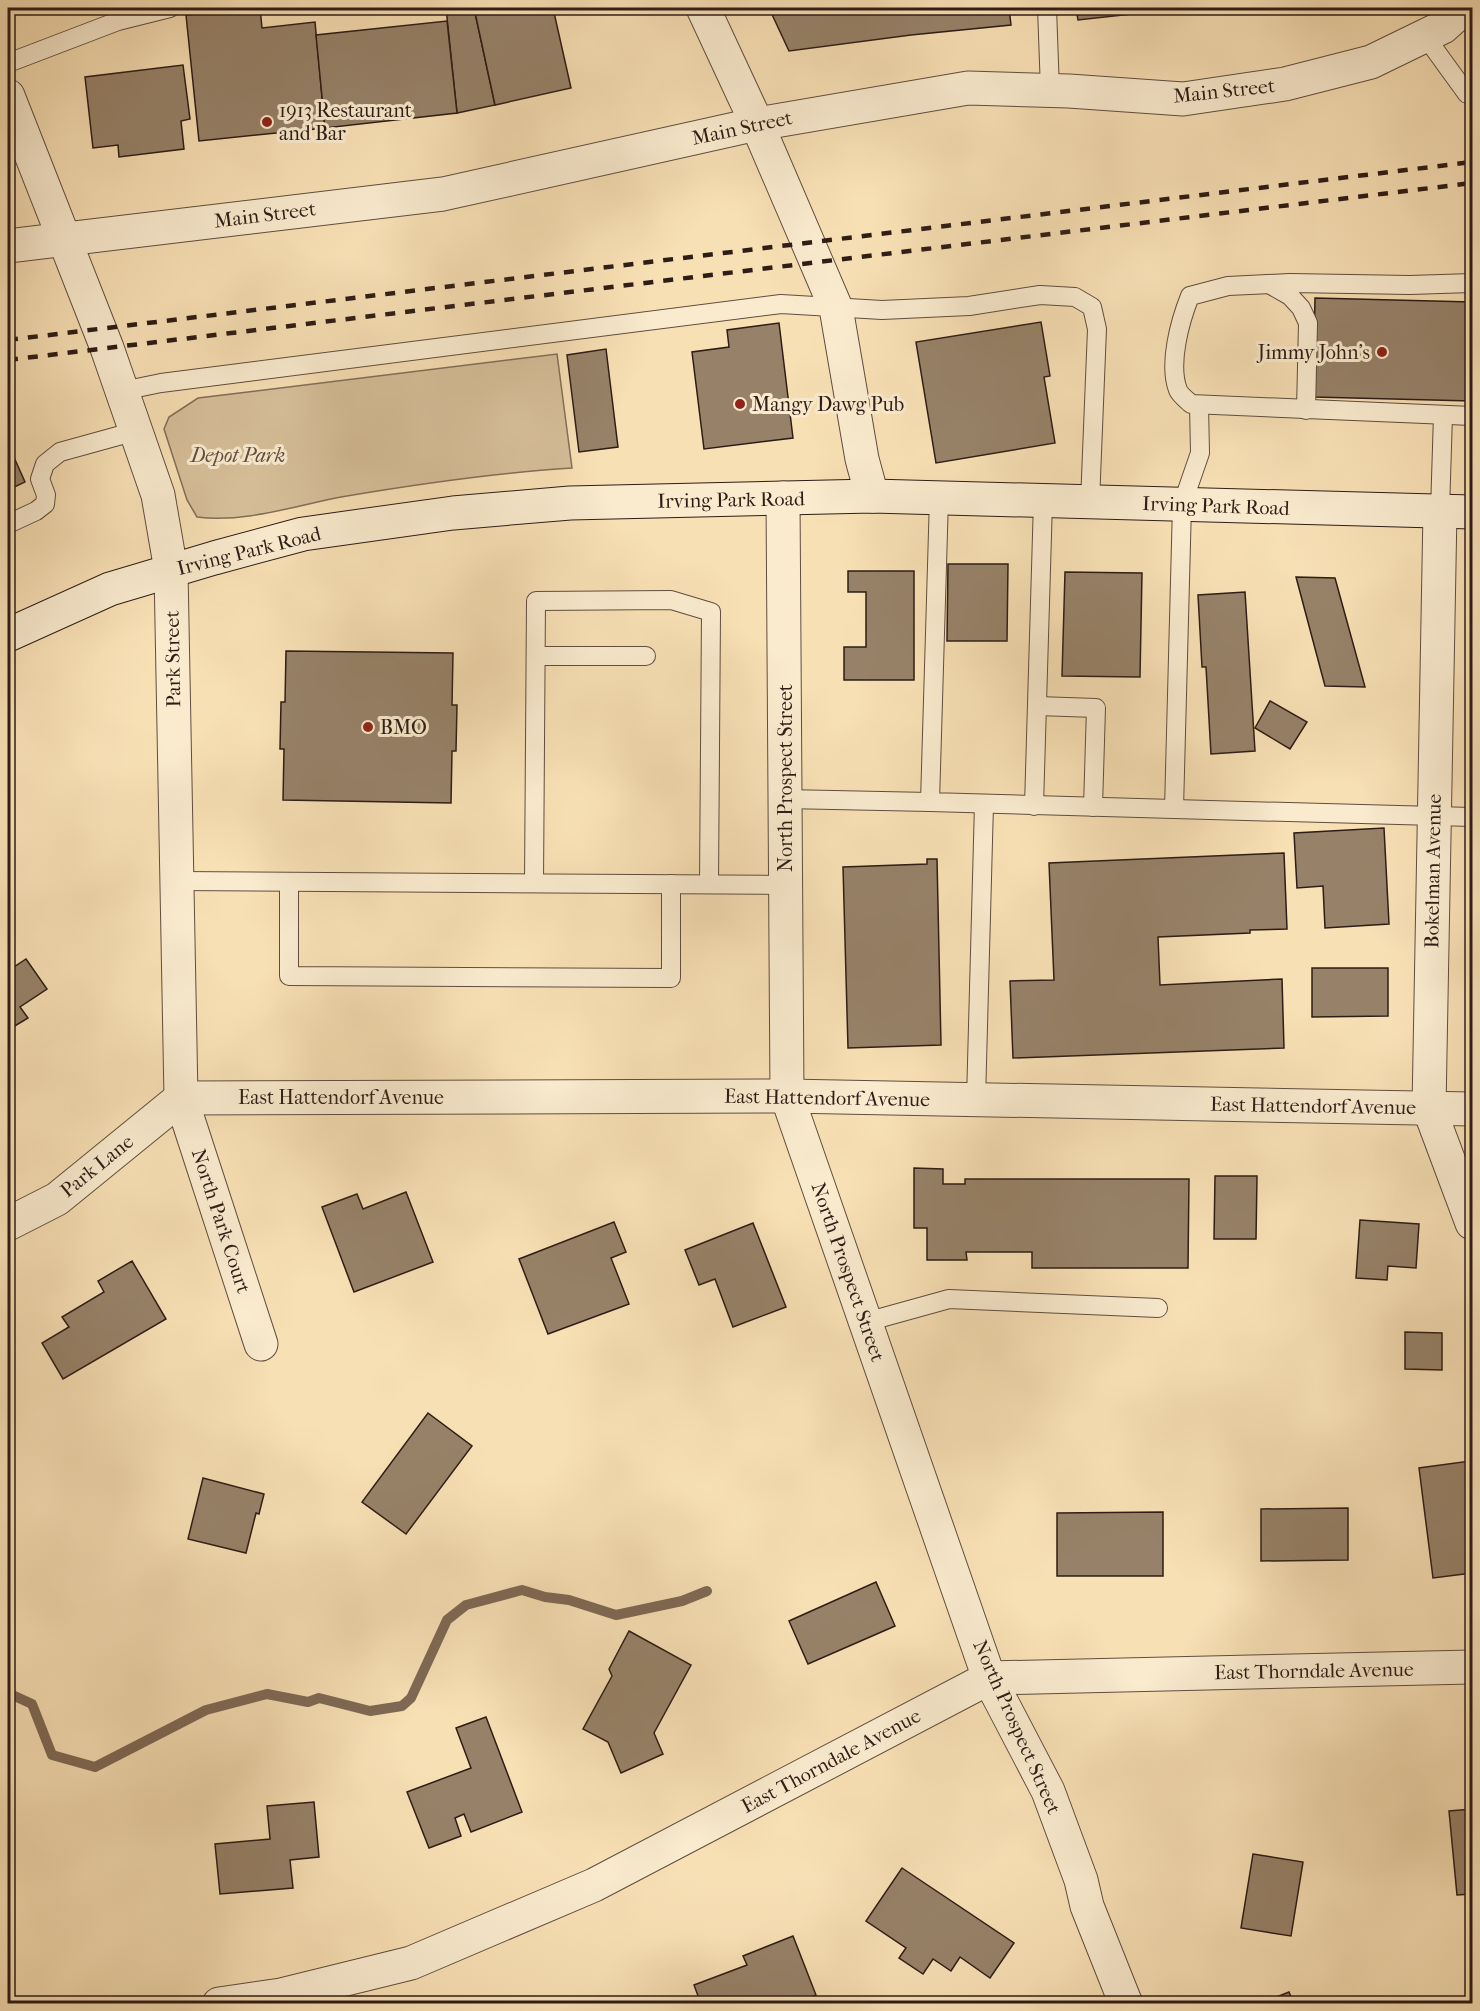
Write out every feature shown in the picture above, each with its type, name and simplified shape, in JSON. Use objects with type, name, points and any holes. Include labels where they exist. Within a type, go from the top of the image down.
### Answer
[{"type":"street","points":[[703,8],[757,124],[836,308],[862,459],[872,496]]},
{"type":"street","name":"Main Street","points":[[8,246],[443,194],[757,124],[968,88],[1050,90],[1183,99],[1285,84],[1371,62],[1443,27],[1464,8]]},
{"type":"street","name":"Park Street","points":[[8,96],[65,238],[136,431],[158,495],[171,570],[181,1098]]},
{"type":"street","name":"Irving Park Road","points":[[8,635],[110,589],[303,534],[453,513],[570,503],[872,496],[1473,512]]},
{"type":"street","name":"North Prospect Street","points":[[783,498],[787,1096],[989,1678],[1048,1791],[1081,1880],[1087,1906],[1126,2004]]},
{"type":"street","name":"Bokelman Avenue","points":[[1440,512],[1429,1108],[1473,1223]]},
{"type":"street","name":"East Hattendorf Avenue","points":[[181,1098],[787,1096],[1473,1109]]},
{"type":"street","name":"Park Lane","points":[[8,1224],[57,1199],[181,1098]]},
{"type":"street","name":"North Park Court","points":[[181,1098],[261,1344]]},
{"type":"street","name":"East Thorndale Avenue","points":[[219,2004],[282,1995],[411,1963],[594,1885],[989,1678],[1473,1667]]},
{"type":"lane","points":[[8,63],[118,21],[170,8]]},
{"type":"lane","points":[[1047,8],[1050,90]]},
{"type":"lane","points":[[1425,36],[1467,94],[1473,95]]},
{"type":"lane","points":[[1473,284],[1269,284],[1228,286],[1190,296],[1182,316],[1174,363],[1178,392],[1191,404],[1473,416]]},
{"type":"lane","points":[[1269,284],[1290,296],[1301,308],[1308,323],[1306,410]]},
{"type":"lane","points":[[122,391],[161,382],[782,304],[882,310],[969,306],[1040,295],[1076,297],[1092,307],[1097,329],[1089,502]]},
{"type":"lane","points":[[1174,809],[1182,505],[1200,453],[1199,405]]},
{"type":"lane","points":[[1440,512],[1443,415]]},
{"type":"lane","points":[[8,524],[36,511],[45,504],[46,495],[40,479],[45,464],[60,452],[136,431]]},
{"type":"lane","points":[[930,802],[939,498]]},
{"type":"lane","points":[[1034,806],[1043,501]]},
{"type":"lane","points":[[534,883],[536,602],[671,600],[711,612],[709,884]]},
{"type":"lane","points":[[536,656],[646,656]]},
{"type":"lane","points":[[1037,706],[1096,708],[1093,807]]},
{"type":"lane","points":[[785,799],[1473,817]]},
{"type":"lane","points":[[976,1100],[984,804]]},
{"type":"lane","points":[[177,881],[785,885]]},
{"type":"lane","points":[[290,882],[289,976],[670,978],[671,884]]},
{"type":"lane","points":[[866,1323],[949,1299],[1158,1308]]},
{"type":"green space","name":"Depot Park","points":[[557,354],[572,468],[485,476],[399,488],[341,497],[251,516],[197,517],[187,500],[164,429],[169,417],[198,398]]},
{"type":"building","points":[[260,8],[262,28],[315,22],[325,128],[199,141],[186,15]]},
{"type":"building","points":[[446,8],[474,8],[495,105],[457,113]]},
{"type":"building","points":[[474,8],[553,8],[571,88],[495,105]]},
{"type":"building","points":[[769,8],[1009,8],[1011,25],[789,51]]},
{"type":"building","points":[[1076,8],[1187,8],[1078,20]]},
{"type":"building","points":[[447,21],[457,113],[325,128],[316,35]]},
{"type":"building","points":[[183,65],[190,119],[181,121],[184,149],[119,157],[118,145],[93,148],[85,77]]},
{"type":"building","points":[[1315,298],[1472,302],[1472,401],[1313,397]]},
{"type":"building","points":[[1041,322],[1050,376],[1044,377],[1055,443],[936,463],[916,342]]},
{"type":"building","points":[[779,323],[793,438],[704,449],[692,352],[729,347],[727,330]]},
{"type":"building","points":[[606,349],[618,447],[579,452],[567,355]]},
{"type":"building","points":[[8,444],[25,482],[8,490]]},
{"type":"building","points":[[948,564],[1008,564],[1007,641],[947,641]]},
{"type":"building","points":[[848,571],[914,571],[914,680],[844,680],[844,647],[866,647],[866,592],[848,592]]},
{"type":"building","points":[[1065,572],[1142,573],[1140,677],[1062,676]]},
{"type":"building","points":[[1296,577],[1335,578],[1365,687],[1325,686]]},
{"type":"building","points":[[1245,592],[1255,751],[1211,754],[1206,667],[1202,667],[1198,595]]},
{"type":"building","name":"BMO","points":[[286,651],[453,653],[452,705],[457,705],[456,751],[452,751],[451,803],[283,800],[284,749],[280,749],[281,702],[285,702]]},
{"type":"building","points":[[1270,701],[1307,722],[1290,749],[1255,728]]},
{"type":"building","points":[[1384,828],[1389,924],[1325,928],[1323,886],[1297,888],[1294,833]]},
{"type":"building","points":[[1284,853],[1287,929],[1158,937],[1160,985],[1282,979],[1284,1048],[1013,1058],[1010,981],[1054,980],[1049,863]]},
{"type":"building","points":[[927,859],[937,859],[941,1045],[848,1048],[843,867],[927,864]]},
{"type":"building","points":[[26,959],[47,989],[20,1007],[28,1018],[8,1030],[8,971]]},
{"type":"building","points":[[1312,968],[1388,968],[1388,1016],[1312,1017]]},
{"type":"building","points":[[8,1030],[14,1039],[8,1043]]},
{"type":"building","points":[[914,1168],[943,1169],[943,1184],[965,1184],[965,1179],[1189,1179],[1188,1268],[1032,1268],[1032,1252],[966,1252],[967,1260],[927,1260],[927,1228],[914,1228]]},
{"type":"building","points":[[1215,1176],[1257,1176],[1256,1239],[1214,1239]]},
{"type":"building","points":[[406,1192],[433,1262],[354,1292],[322,1207],[357,1194],[363,1209]]},
{"type":"building","points":[[1360,1220],[1419,1224],[1416,1268],[1388,1266],[1387,1280],[1356,1278]]},
{"type":"building","points":[[614,1222],[626,1252],[611,1258],[629,1304],[548,1334],[519,1259]]},
{"type":"building","points":[[753,1223],[786,1307],[733,1327],[715,1279],[699,1285],[685,1250]]},
{"type":"building","points":[[132,1261],[166,1319],[63,1379],[42,1343],[69,1327],[62,1317],[104,1292],[98,1281]]},
{"type":"building","points":[[1405,1332],[1442,1333],[1442,1370],[1405,1369]]},
{"type":"building","points":[[428,1413],[472,1446],[406,1534],[362,1502]]},
{"type":"building","points":[[1470,1461],[1472,1573],[1433,1578],[1419,1468]]},
{"type":"building","points":[[203,1478],[264,1494],[259,1514],[256,1513],[246,1553],[188,1539]]},
{"type":"building","points":[[1348,1508],[1348,1560],[1261,1561],[1261,1509]]},
{"type":"building","points":[[1163,1512],[1163,1576],[1057,1576],[1057,1513]]},
{"type":"building","points":[[876,1582],[895,1626],[808,1664],[789,1621]]},
{"type":"building","points":[[629,1631],[691,1665],[654,1733],[663,1754],[621,1773],[608,1742],[583,1729],[612,1676],[609,1669]]},
{"type":"building","points":[[486,1717],[522,1812],[471,1832],[464,1814],[455,1818],[461,1836],[429,1848],[407,1792],[471,1768],[456,1728]]},
{"type":"building","points":[[314,1802],[319,1857],[290,1860],[293,1888],[220,1894],[215,1844],[270,1839],[267,1806]]},
{"type":"building","points":[[1472,1809],[1472,1894],[1457,1895],[1449,1811]]},
{"type":"building","points":[[1253,1854],[1303,1862],[1291,1936],[1241,1928]]},
{"type":"building","points":[[902,1868],[1014,1943],[990,1978],[960,1957],[951,1971],[933,1959],[923,1974],[899,1958],[906,1948],[866,1921]]},
{"type":"building","points":[[793,1936],[816,1995],[794,2004],[701,2004],[694,1985],[747,1965],[743,1956]]},
{"type":"building","points":[[1289,1992],[1294,2004],[1259,2004]]},
{"type":"waterway","points":[[8,1693],[32,1704],[52,1755],[95,1767],[206,1710],[267,1694],[308,1702],[319,1698],[370,1711],[402,1706],[411,1698],[447,1620],[466,1605],[522,1590],[545,1597],[569,1600],[616,1615],[682,1601],[707,1591]]},
{"type":"railway","points":[[8,340],[1472,162]]},
{"type":"railway","points":[[8,360],[1472,183]]},
{"type":"place","name":"1913 Restaurant and Bar","points":[[267,122]]},
{"type":"place","name":"Jimmy John's","points":[[1382,352]]},
{"type":"place","name":"Mangy Dawg Pub","points":[[740,404]]},
{"type":"place","name":"BMO","points":[[368,727]]}]
